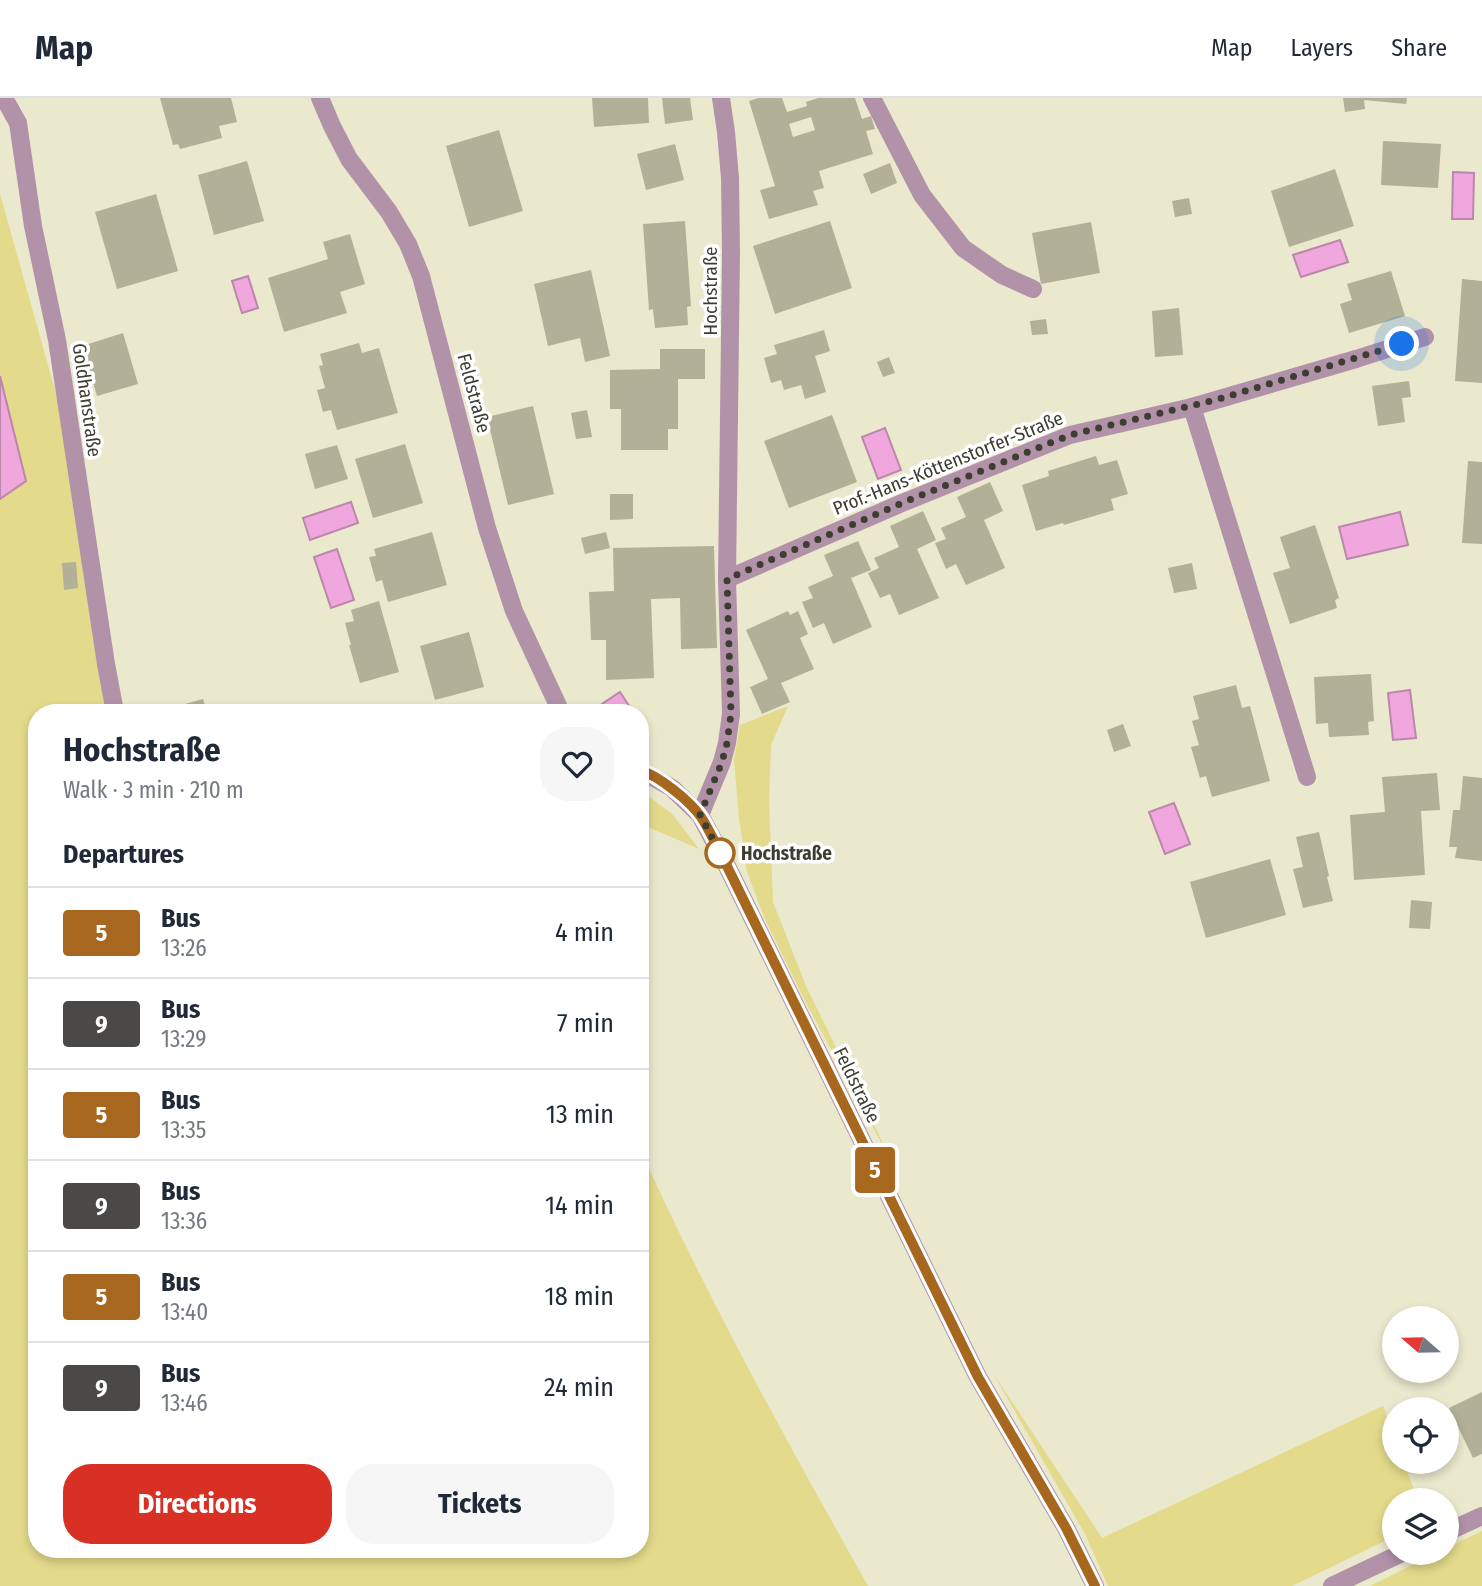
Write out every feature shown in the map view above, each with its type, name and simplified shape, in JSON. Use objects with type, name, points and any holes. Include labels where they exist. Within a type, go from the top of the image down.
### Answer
[{"type":"street","name":"Goldhanstraße","points":[[5,98],[18,123],[33,226],[57,340],[114,704]]},
{"type":"street","name":"Feldstraße","points":[[320,98],[349,159],[389,212],[408,244],[421,276],[487,528],[514,611],[557,704]]},
{"type":"street","name":"Hochstraße","points":[[700,815],[722,762],[731,714],[727,579],[730,178],[721,98]]},
{"type":"street","points":[[872,98],[922,195],[963,248],[1002,275],[1033,289]]},
{"type":"street","name":"Prof.-Hans-Köttenstorfer-Straße","points":[[727,579],[902,503],[1070,435],[1192,407],[1425,337]]},
{"type":"street","points":[[1192,407],[1307,777]]},
{"type":"street","name":"Feldstraße","points":[[649,773],[672,789],[700,815],[978,1377],[1066,1528],[1095,1586]]},
{"type":"street","points":[[1459,1527],[1482,1516]]},
{"type":"street","points":[[1332,1586],[1382,1562]]},
{"type":"shaded area","points":[[1453,172],[1474,173],[1473,219],[1452,219]]},
{"type":"shaded area","points":[[0,194],[64,422],[109,704],[28,704],[28,1558],[649,1558],[649,1168],[721,1316],[868,1586],[0,1586],[0,499],[26,481],[0,376]]},
{"type":"shaded area","points":[[1340,240],[1348,262],[1301,277],[1293,255]]},
{"type":"shaded area","points":[[248,276],[258,308],[242,313],[232,281]]},
{"type":"shaded area","points":[[0,376],[26,481],[0,499]]},
{"type":"shaded area","points":[[885,428],[901,470],[878,479],[862,437]]},
{"type":"shaded area","points":[[351,502],[358,523],[310,540],[303,518]]},
{"type":"shaded area","points":[[1400,512],[1408,545],[1347,559],[1339,527]]},
{"type":"shaded area","points":[[337,549],[354,600],[331,608],[314,557]]},
{"type":"shaded area","points":[[1410,690],[1416,738],[1393,740],[1388,693]]},
{"type":"shaded area","points":[[620,692],[628,704],[602,704]]},
{"type":"shaded area","points":[[788,706],[771,745],[769,802],[773,902],[806,986],[899,1176],[804,999],[765,919],[747,872],[734,760],[740,725]]},
{"type":"shaded area","points":[[649,797],[672,814],[699,849],[649,827]]},
{"type":"shaded area","points":[[1174,803],[1190,844],[1165,854],[1149,812]]},
{"type":"shaded area","points":[[993,1373],[1102,1538],[1382,1406],[1382,1474],[1408,1474],[1413,1488],[1382,1488],[1382,1542],[1292,1586],[1108,1586],[1085,1534]]},
{"type":"shaded area","points":[[1482,1531],[1482,1586],[1370,1586],[1412,1565],[1459,1565],[1459,1542]]},
{"type":"building","points":[[160,98],[231,98],[237,122],[219,126],[222,138],[180,149],[178,144],[173,145]]},
{"type":"building","points":[[592,98],[648,98],[649,123],[594,127]]},
{"type":"building","points":[[662,98],[690,98],[693,120],[665,124]]},
{"type":"building","points":[[758,98],[782,98],[787,112],[807,106],[806,102],[818,98],[855,98],[862,119],[871,116],[875,129],[866,131],[873,154],[819,171],[824,188],[813,191],[818,205],[769,219],[760,190],[775,186],[749,101]],"holes":[[[811,117],[815,130],[793,137],[789,124]]]},
{"type":"building","points":[[1343,98],[1407,98],[1406,104],[1364,100],[1365,109],[1345,112]]},
{"type":"building","points":[[499,130],[523,211],[469,227],[446,146]]},
{"type":"building","points":[[1383,141],[1441,144],[1438,188],[1381,185]]},
{"type":"building","points":[[675,144],[684,180],[646,190],[637,154]]},
{"type":"building","points":[[247,161],[264,221],[214,235],[198,175]]},
{"type":"building","points":[[890,163],[897,183],[871,194],[863,174]]},
{"type":"building","points":[[1335,169],[1354,226],[1289,247],[1271,191]]},
{"type":"building","points":[[156,194],[178,271],[117,289],[95,212]]},
{"type":"building","points":[[1189,198],[1192,214],[1175,217],[1172,201]]},
{"type":"building","points":[[685,221],[691,306],[687,307],[688,325],[655,328],[653,309],[649,310],[643,224]]},
{"type":"building","points":[[830,221],[852,288],[775,314],[753,246]]},
{"type":"building","points":[[1091,222],[1100,273],[1041,284],[1032,233]]},
{"type":"building","points":[[350,234],[365,284],[340,292],[347,313],[284,332],[268,278],[328,259],[323,242]]},
{"type":"building","points":[[591,270],[610,356],[585,362],[580,338],[548,346],[534,284]]},
{"type":"building","points":[[1391,271],[1405,316],[1349,333],[1340,304],[1352,300],[1347,284]]},
{"type":"building","points":[[1462,279],[1482,281],[1482,383],[1455,381]]},
{"type":"building","points":[[1179,308],[1183,355],[1155,357],[1152,311]]},
{"type":"building","points":[[1046,319],[1048,334],[1032,335],[1030,321]]},
{"type":"building","points":[[824,330],[830,351],[815,356],[826,392],[805,399],[801,385],[784,390],[781,380],[771,383],[764,358],[777,354],[774,345]]},
{"type":"building","points":[[123,333],[138,384],[97,396],[82,346]]},
{"type":"building","points":[[359,343],[362,353],[379,348],[398,413],[337,430],[331,410],[323,412],[317,390],[325,388],[319,366],[323,365],[320,354]]},
{"type":"building","points":[[660,349],[705,349],[705,379],[678,379],[678,429],[668,429],[668,450],[621,450],[621,409],[610,409],[610,370],[660,369]]},
{"type":"building","points":[[889,357],[895,373],[883,377],[877,362]]},
{"type":"building","points":[[1409,381],[1411,397],[1402,398],[1405,422],[1378,426],[1372,386]]},
{"type":"building","points":[[533,406],[554,494],[508,505],[487,417]]},
{"type":"building","points":[[587,410],[592,437],[576,439],[571,413]]},
{"type":"building","points":[[832,415],[857,482],[789,508],[764,441]]},
{"type":"building","points":[[405,444],[423,503],[373,518],[355,459]]},
{"type":"building","points":[[337,445],[348,479],[315,489],[305,454]]},
{"type":"building","points":[[1096,456],[1099,465],[1117,460],[1128,494],[1111,499],[1114,510],[1036,531],[1022,485],[1049,476],[1048,471]]},
{"type":"building","points":[[1468,461],[1482,462],[1482,544],[1462,543]]},
{"type":"building","points":[[990,482],[1003,511],[984,520],[1005,568],[966,585],[956,564],[946,569],[935,543],[946,539],[941,528],[966,517],[957,497]]},
{"type":"building","points":[[610,494],[633,494],[633,519],[610,520]]},
{"type":"building","points":[[923,511],[936,540],[917,549],[939,598],[899,615],[890,594],[880,598],[868,573],[879,568],[874,558],[899,547],[890,526]]},
{"type":"building","points":[[1315,525],[1339,598],[1335,600],[1337,608],[1290,624],[1273,573],[1290,568],[1280,537]]},
{"type":"building","points":[[432,532],[447,585],[388,602],[382,580],[376,582],[369,557],[376,556],[374,549]]},
{"type":"building","points":[[606,532],[610,548],[585,554],[581,538]]},
{"type":"building","points":[[858,541],[871,570],[851,578],[872,627],[833,644],[824,623],[813,628],[802,602],[813,598],[808,587],[833,576],[824,555]]},
{"type":"building","points":[[714,546],[717,648],[681,649],[680,598],[651,599],[654,678],[606,680],[606,640],[591,640],[589,592],[614,591],[613,548]]},
{"type":"building","points":[[76,562],[78,588],[64,590],[62,563]]},
{"type":"building","points":[[1192,563],[1197,589],[1174,593],[1168,568]]},
{"type":"building","points":[[379,601],[399,672],[360,683],[345,623],[354,621],[351,610]]},
{"type":"building","points":[[788,611],[790,615],[798,611],[808,634],[800,638],[814,669],[781,683],[790,702],[762,714],[750,687],[768,679],[746,630]]},
{"type":"building","points":[[469,632],[484,687],[435,700],[420,646]]},
{"type":"building","points":[[1371,674],[1374,721],[1368,722],[1369,735],[1329,737],[1328,723],[1316,724],[1314,677]]},
{"type":"building","points":[[1236,685],[1242,708],[1250,706],[1270,781],[1212,797],[1206,776],[1200,778],[1191,747],[1199,745],[1192,721],[1199,719],[1193,696]]},
{"type":"building","points":[[203,699],[205,704],[185,704]]},
{"type":"building","points":[[1123,724],[1131,746],[1114,752],[1107,730]]},
{"type":"building","points":[[1437,773],[1440,810],[1421,811],[1425,875],[1354,880],[1350,815],[1385,812],[1382,777]]},
{"type":"building","points":[[1463,776],[1482,778],[1482,861],[1455,858],[1457,847],[1449,847],[1453,810],[1460,810]]},
{"type":"building","points":[[1319,832],[1333,901],[1303,908],[1293,869],[1303,867],[1296,837]]},
{"type":"building","points":[[1270,859],[1286,915],[1206,938],[1190,882]]},
{"type":"building","points":[[1411,900],[1432,902],[1430,929],[1409,928]]},
{"type":"building","points":[[1482,1392],[1482,1454],[1473,1458],[1459,1429],[1459,1403]]},
{"type":"bus line","name":"5","points":[[649,773],[672,789],[700,815],[978,1377],[1066,1528],[1095,1586]]},
{"type":"place","name":"Hochstraße","points":[[720,853]]},
{"type":"route","points":[[720,853],[722,856],[700,815],[722,762],[731,714],[727,579],[902,503],[1070,435],[1192,407],[1402,344]]}]
